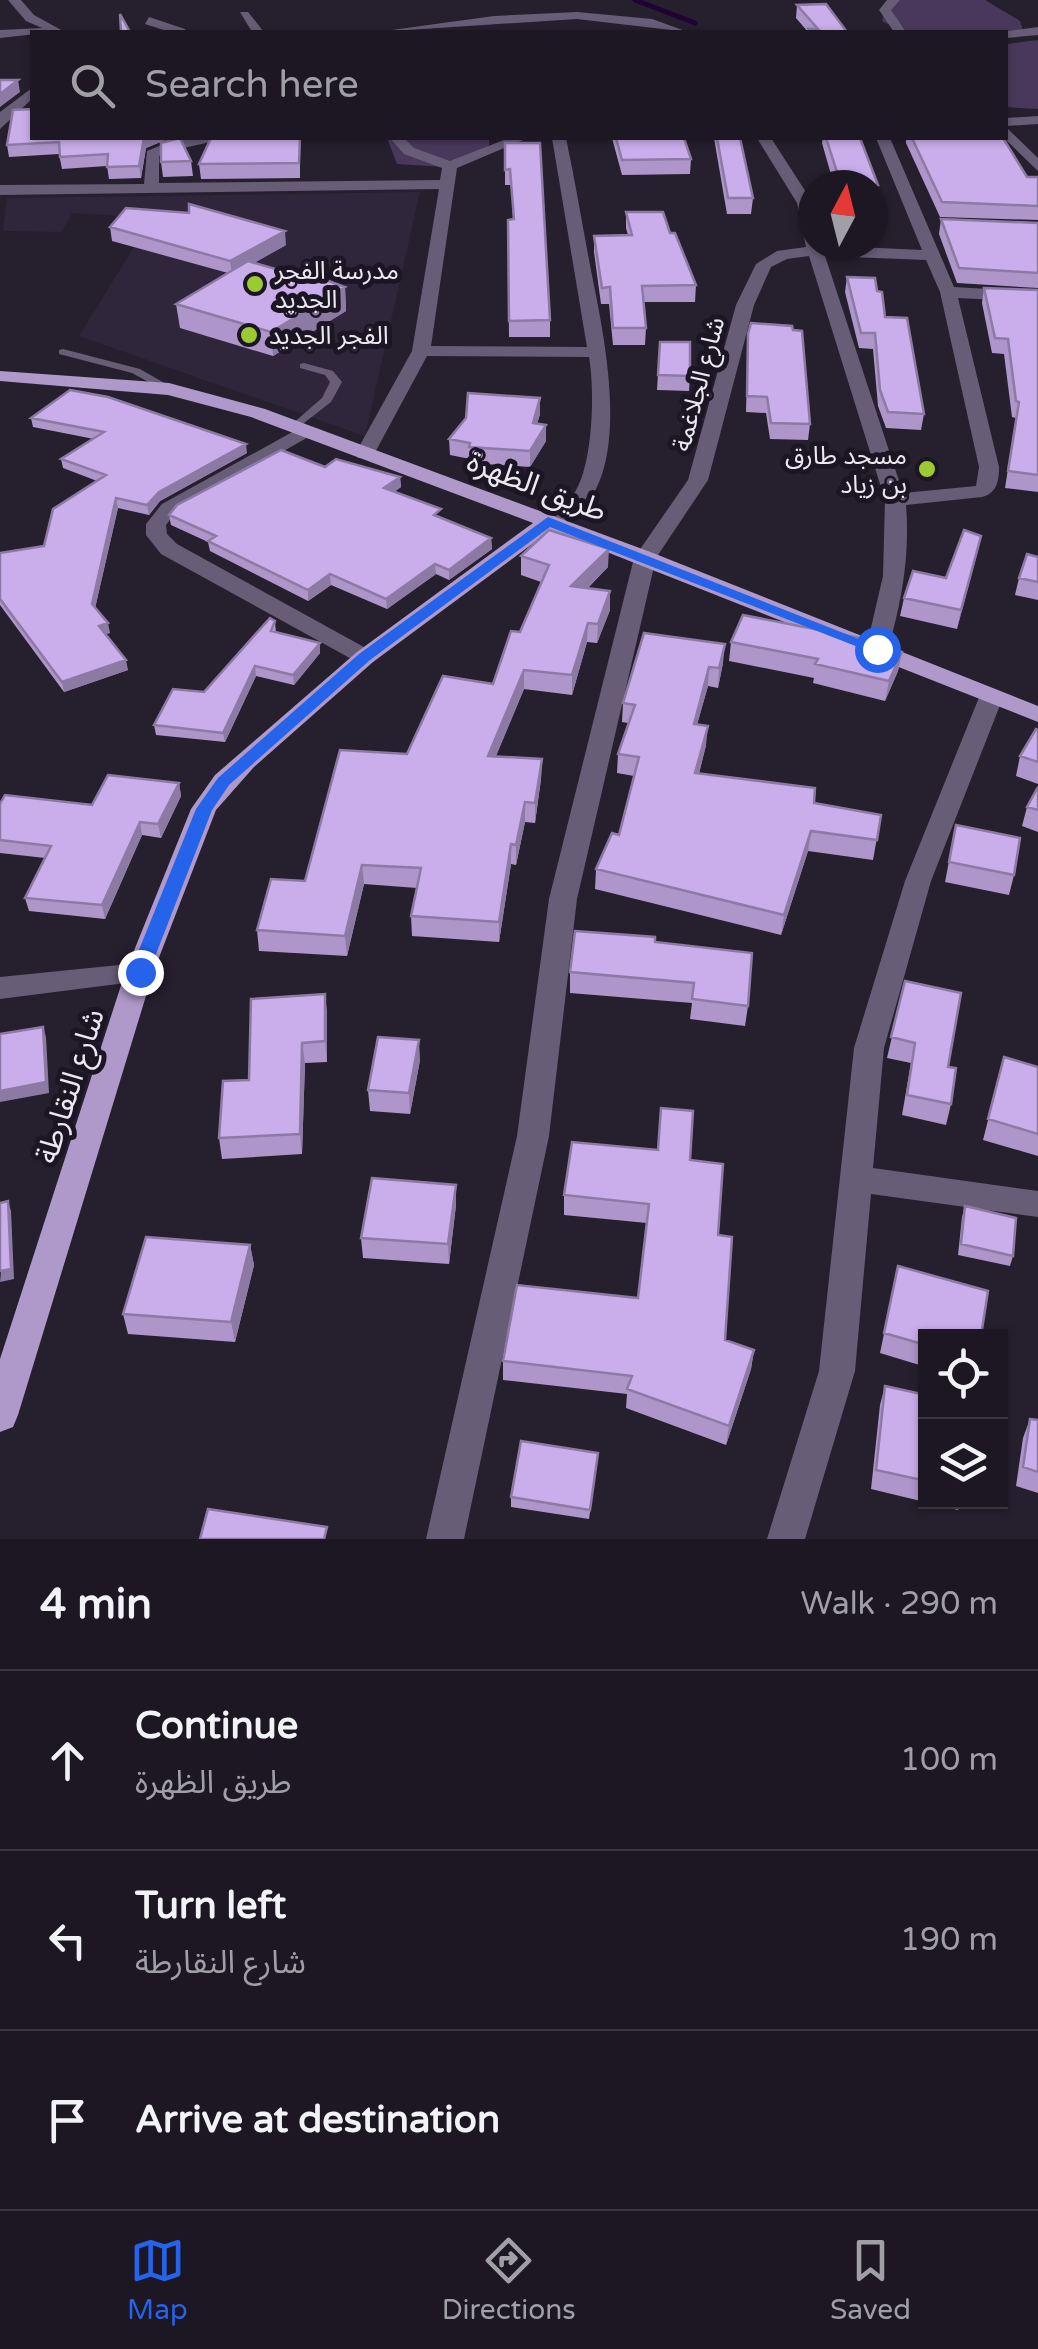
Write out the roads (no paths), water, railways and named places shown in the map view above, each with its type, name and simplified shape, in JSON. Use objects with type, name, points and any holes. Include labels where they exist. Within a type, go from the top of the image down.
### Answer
[{"type":"main road","name":"طريق الظهرة","points":[[0,376],[170,389],[210,397],[645,558],[1038,715]]},
{"type":"main road","name":"شارع النقارطة","points":[[0,1415],[9,1352],[115,1060],[140,972],[204,809],[224,782],[364,657],[548,522]]},
{"type":"street","points":[[14,0],[30,18],[53,30]]},
{"type":"street","points":[[894,0],[886,10],[899,30]]},
{"type":"street","points":[[402,30],[601,14],[655,21],[677,30]]},
{"type":"street","points":[[244,16],[256,30]]},
{"type":"street","points":[[149,21],[175,30]]},
{"type":"street","points":[[437,26],[448,30]]},
{"type":"street","points":[[1008,34],[1038,31]]},
{"type":"street","points":[[0,34],[30,33]]},
{"type":"street","points":[[0,125],[5,115],[25,106]]},
{"type":"street","points":[[1008,122],[1038,120]]},
{"type":"street","points":[[1008,132],[1032,151],[1038,167]]},
{"type":"street","points":[[151,190],[152,154],[187,140]]},
{"type":"street","points":[[399,140],[409,151],[448,175]]},
{"type":"street","points":[[0,190],[151,190],[448,175],[517,140]]},
{"type":"street","points":[[548,522],[582,497],[593,467],[600,405],[596,352],[559,140]]},
{"type":"street","points":[[765,140],[798,193]]},
{"type":"street","points":[[884,140],[948,292],[989,466],[989,482],[982,491],[895,500]]},
{"type":"street","points":[[365,454],[420,350],[448,175]]},
{"type":"street","points":[[919,224],[939,224]]},
{"type":"street","name":"شارع الجلاغمة","points":[[645,558],[698,480],[746,304],[764,264],[772,257],[798,251]]},
{"type":"street","points":[[888,252],[934,255]]},
{"type":"street","points":[[818,260],[895,500],[899,543],[896,582],[877,649]]},
{"type":"street","points":[[948,292],[1038,297]]},
{"type":"street","points":[[420,350],[596,352]]},
{"type":"street","points":[[300,429],[169,508],[156,524],[157,535],[169,549],[364,657]]},
{"type":"street","points":[[444,1539],[533,1136],[563,899],[645,558]]},
{"type":"street","points":[[786,1539],[837,1371],[870,1048],[890,968],[918,882],[992,695]]},
{"type":"street","points":[[0,988],[140,972]]},
{"type":"street","points":[[858,1179],[1038,1204]]},
{"type":"lane","points":[[63,352],[136,371],[170,389]]},
{"type":"lane","points":[[300,429],[327,400],[336,382],[329,373],[304,366]]},
{"type":"waterway","points":[[635,0],[695,23]]},
{"type":"place","name":"مدرسة الفجر الجديد","points":[[255,284]]},
{"type":"place","name":"الفجر الجديد","points":[[249,335]]},
{"type":"place","name":"مسجد طارق بن زياد","points":[[927,469]]}]
